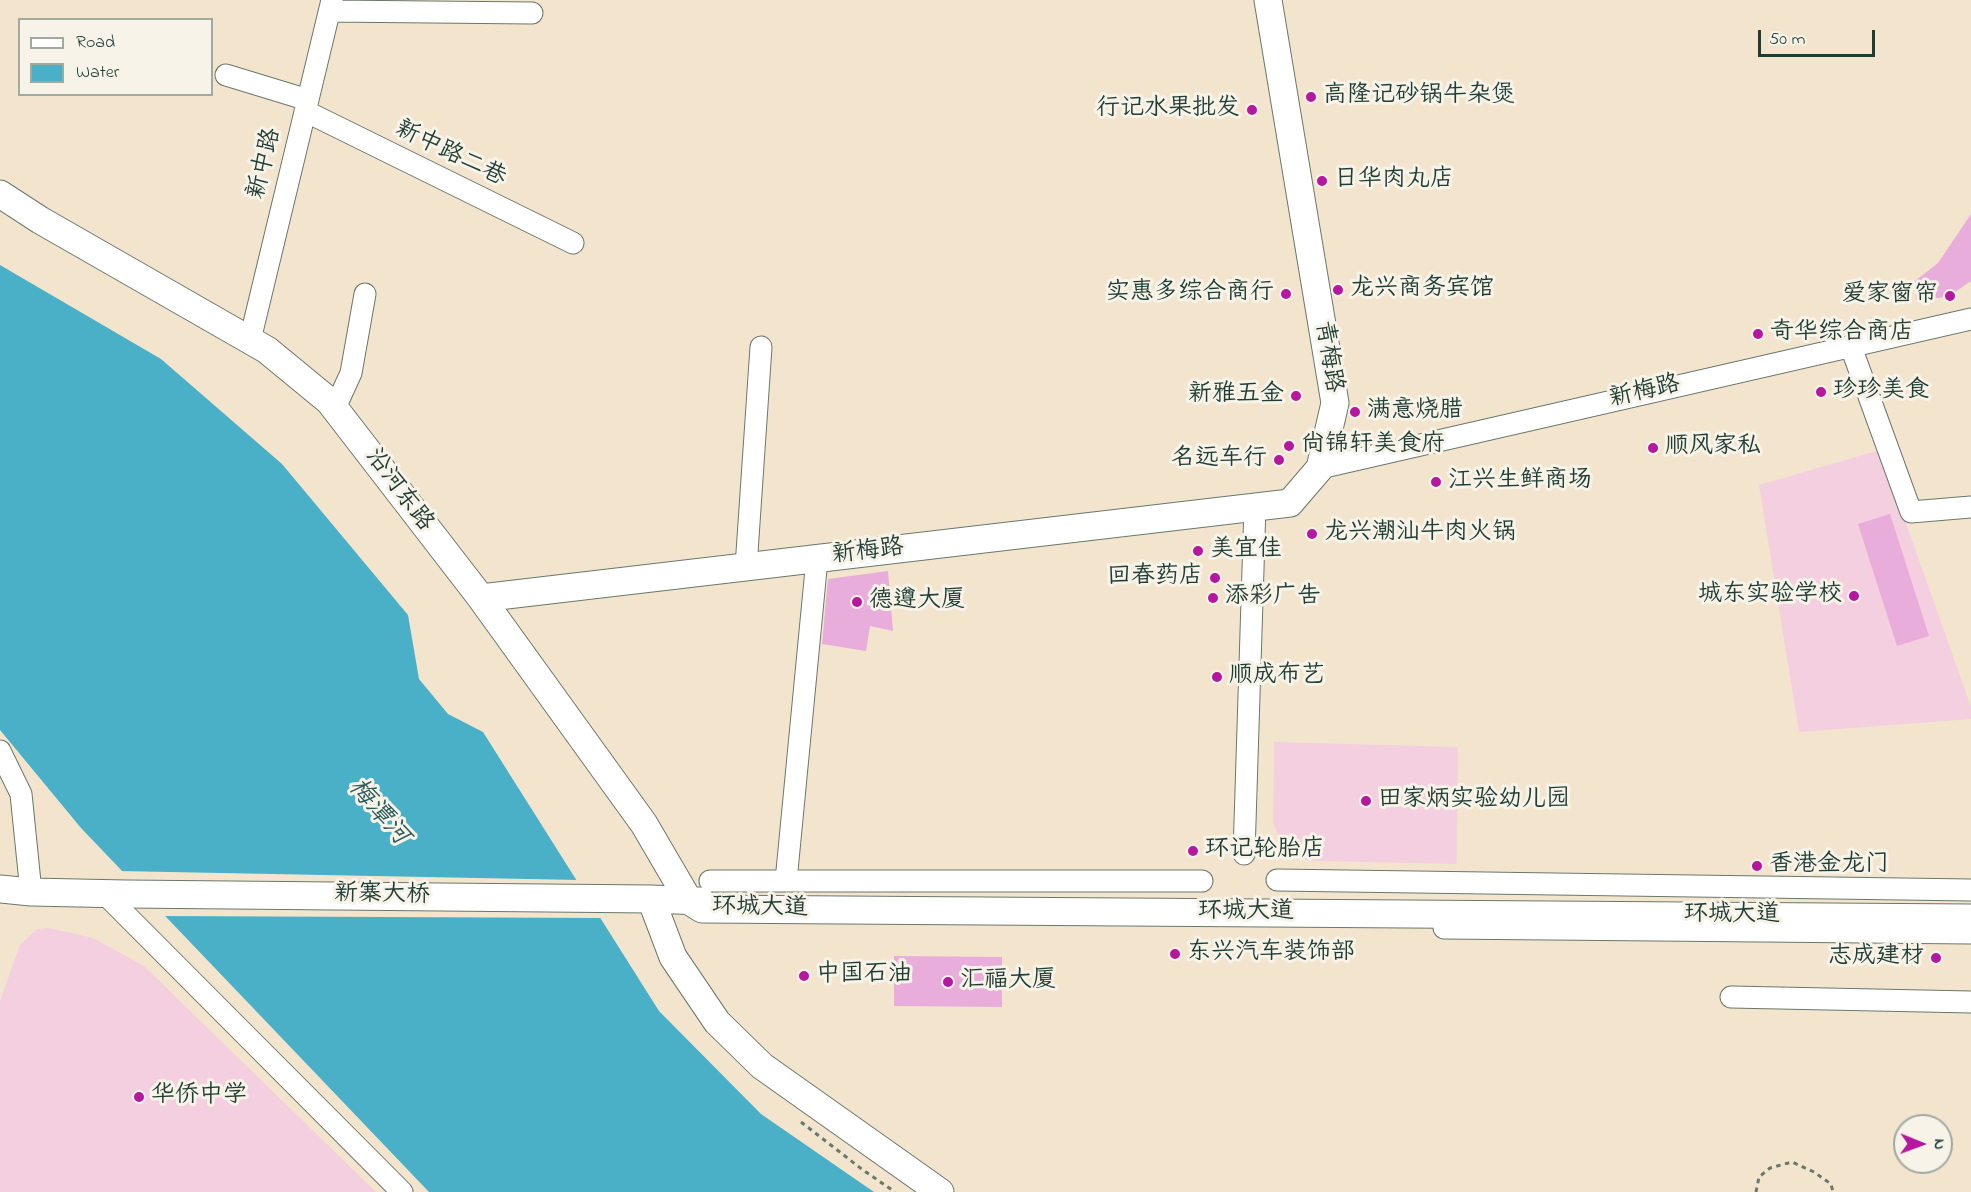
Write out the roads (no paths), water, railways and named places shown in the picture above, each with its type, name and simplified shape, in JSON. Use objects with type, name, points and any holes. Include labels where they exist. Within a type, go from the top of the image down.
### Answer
[{"type":"main road","name":"青梅路","points":[[1255,507],[1290,502],[1320,468],[1335,403],[1268,0]]},
{"type":"main road","name":"沿河东路","points":[[0,194],[40,220],[267,350],[329,401],[481,598],[644,824],[689,901]]},
{"type":"main road","name":"新梅路","points":[[481,598],[1255,507]]},
{"type":"main road","name":"新寨大桥","points":[[1,890],[689,901]]},
{"type":"main road","points":[[645,899],[673,957],[717,1022],[762,1066],[940,1192]]},
{"type":"main road","name":"环城大道","points":[[689,901],[1971,908]]},
{"type":"main road","name":"环城大道","points":[[689,901],[702,909],[1971,918]]},
{"type":"street","points":[[331,5],[532,13]]},
{"type":"street","name":"新中路","points":[[250,340],[331,5]]},
{"type":"street","name":"新中路二巷","points":[[226,75],[307,106],[573,243]]},
{"type":"street","points":[[335,408],[351,373],[365,294]]},
{"type":"street","name":"新梅路","points":[[1320,468],[1971,319]]},
{"type":"street","points":[[1851,346],[1911,512],[1971,507]]},
{"type":"street","points":[[746,567],[761,347]]},
{"type":"street","points":[[1244,854],[1255,507]]},
{"type":"street","points":[[786,881],[816,559]]},
{"type":"street","points":[[0,751],[21,794],[31,892]]},
{"type":"street","points":[[710,881],[1202,880]]},
{"type":"street","points":[[1277,880],[1971,890]]},
{"type":"street","points":[[114,893],[402,1192]]},
{"type":"street","points":[[712,920],[1971,933]]},
{"type":"street","points":[[1731,997],[1971,1002]]},
{"type":"water","name":"梅潭河","points":[[0,265],[161,359],[282,464],[408,615],[419,679],[448,714],[483,732],[659,1011],[761,1114],[874,1192],[429,1192],[81,828],[0,730]]},
{"type":"place","name":"高隆记砂锅牛杂煲","points":[[1311,97]]},
{"type":"place","name":"行记水果批发","points":[[1252,110]]},
{"type":"place","name":"日华肉丸店","points":[[1322,181]]},
{"type":"place","name":"龙兴商务宾馆","points":[[1338,290]]},
{"type":"place","name":"实惠多综合商行","points":[[1286,294]]},
{"type":"place","name":"爱家窗帘","points":[[1950,296]]},
{"type":"place","name":"奇华综合商店","points":[[1758,334]]},
{"type":"place","name":"珍珍美食","points":[[1821,392]]},
{"type":"place","name":"新雅五金","points":[[1296,396]]},
{"type":"place","name":"满意烧腊","points":[[1355,412]]},
{"type":"place","name":"尚锦轩美食府","points":[[1289,446]]},
{"type":"place","name":"顺风家私","points":[[1653,448]]},
{"type":"place","name":"名远车行","points":[[1279,460]]},
{"type":"place","name":"江兴生鲜商场","points":[[1436,482]]},
{"type":"place","name":"龙兴潮汕牛肉火锅","points":[[1312,534]]},
{"type":"place","name":"美宜佳","points":[[1198,551]]},
{"type":"place","name":"回春药店","points":[[1215,578]]},
{"type":"place","name":"城东实验学校","points":[[1854,596]]},
{"type":"place","name":"添彩广告","points":[[1213,598]]},
{"type":"place","name":"德遵大厦","points":[[857,602]]},
{"type":"place","name":"顺成布艺","points":[[1217,677]]},
{"type":"place","name":"田家炳实验幼儿园","points":[[1366,801]]},
{"type":"place","name":"环记轮胎店","points":[[1193,851]]},
{"type":"place","name":"香港金龙门","points":[[1757,866]]},
{"type":"place","name":"东兴汽车装饰部","points":[[1175,954]]},
{"type":"place","name":"志成建材","points":[[1936,958]]},
{"type":"place","name":"中国石油","points":[[804,976]]},
{"type":"place","name":"汇福大厦","points":[[948,982]]},
{"type":"place","name":"华侨中学","points":[[139,1097]]}]
